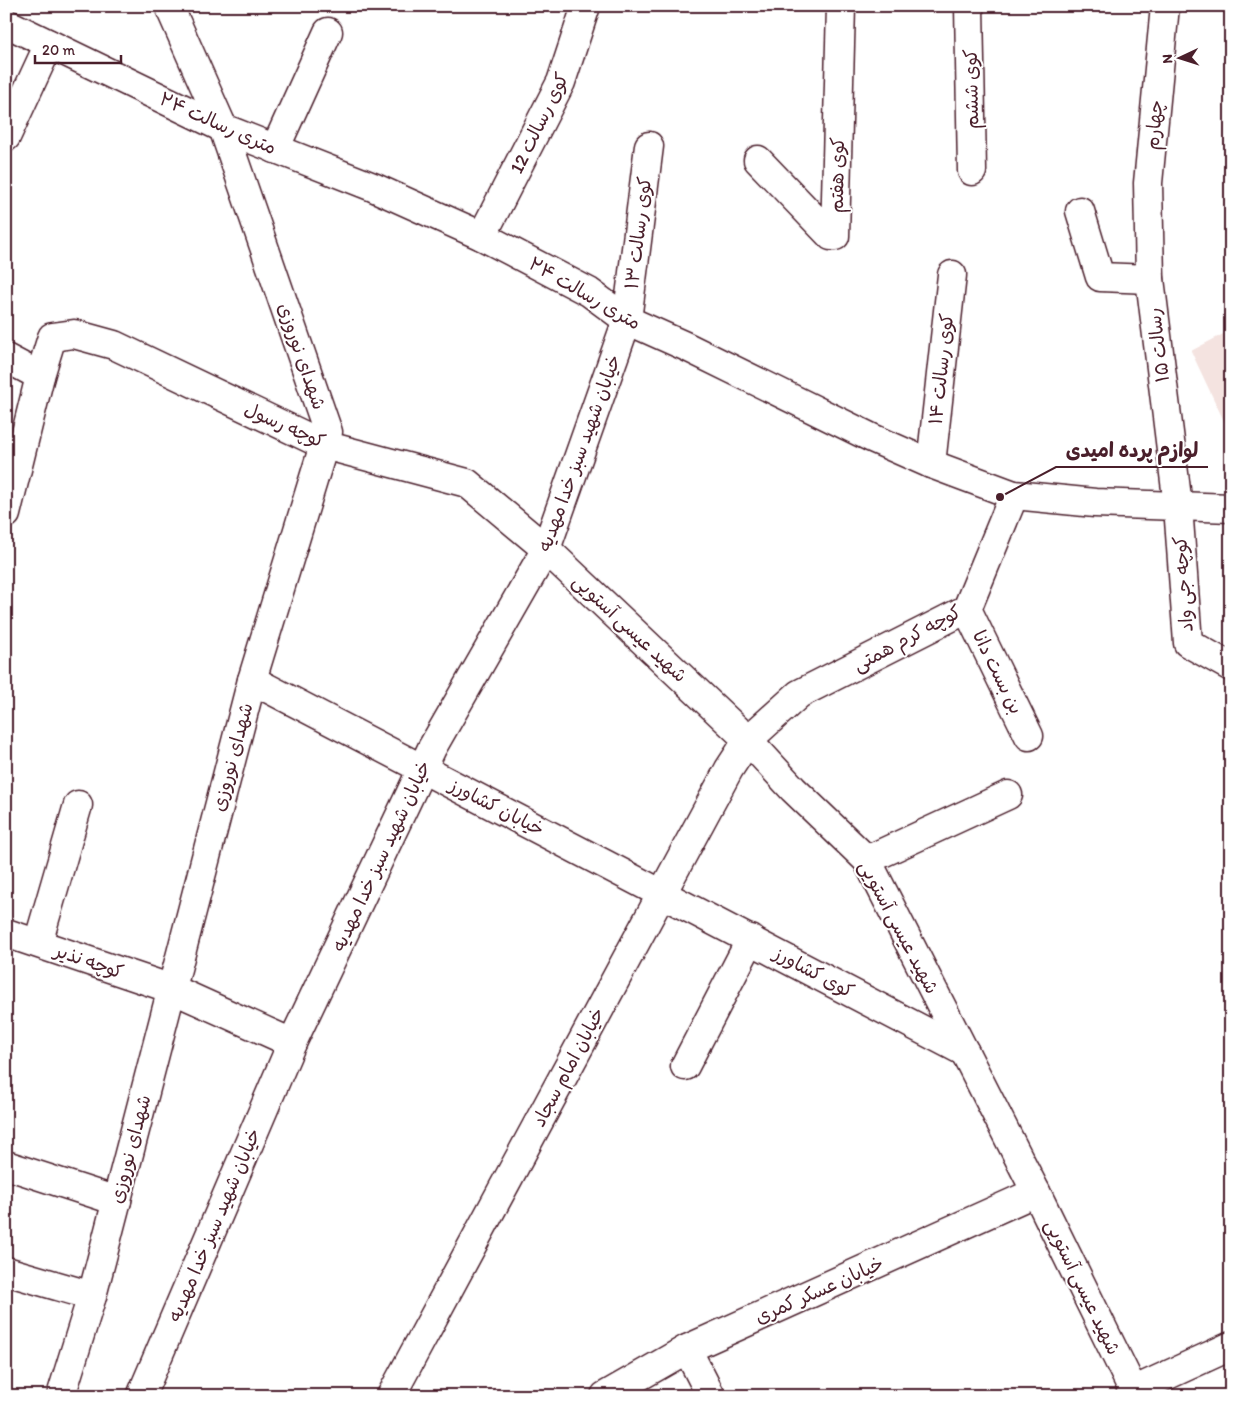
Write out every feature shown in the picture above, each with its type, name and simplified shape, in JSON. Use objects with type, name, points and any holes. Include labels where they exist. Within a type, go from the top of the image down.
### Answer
[{"type":"street","name":"شهدای نوروزی","points":[[61,1396],[92,1296],[252,680],[328,432],[223,128],[169,6]]},
{"type":"street","name":"کوی رسالت 12","points":[[482,236],[561,82],[586,6]]},
{"type":"street","name":"کوی هفتم","points":[[758,160],[831,236],[835,236],[841,6]]},
{"type":"street","name":"کوی ششم","points":[[969,6],[972,171]]},
{"type":"street","name":"چهارم","points":[[1148,184],[1165,6]]},
{"type":"street","name":"۲۴ متری رسالت","points":[[6,23],[223,128],[373,187],[482,236],[589,292],[626,320],[685,346],[872,438],[931,464],[1014,495],[1095,503],[1231,508]]},
{"type":"street","points":[[275,149],[328,32]]},
{"type":"street","points":[[6,137],[49,44]]},
{"type":"street","name":"کوی رسالت ۱۳","points":[[626,320],[649,146]]},
{"type":"street","name":"رسالت ۱۵","points":[[1148,184],[1150,279],[1178,506]]},
{"type":"street","points":[[1080,211],[1100,277],[1150,279]]},
{"type":"street","name":"کوی رسالت ۱۴","points":[[931,464],[952,275]]},
{"type":"street","name":"خیابان شهید سبز خدا مهدیه","points":[[141,1396],[292,1044],[422,768],[546,549],[626,320]]},
{"type":"street","name":"کوچه رسول","points":[[40,376],[52,337],[74,334],[114,345],[324,445],[468,483],[546,549]]},
{"type":"street","points":[[6,358],[40,376],[6,514]]},
{"type":"street","name":"کوچه کرم همتی","points":[[748,740],[799,694],[966,609],[1014,495]]},
{"type":"street","name":"کوچه جی واد","points":[[1178,506],[1188,643],[1231,667]]},
{"type":"street","name":"شهید عیسی آستویی","points":[[546,549],[748,740],[793,789],[867,860],[1036,1192],[1133,1394]]},
{"type":"street","name":"بن بست دانا","points":[[966,609],[1029,736]]},
{"type":"street","name":"خیابان کشاورز","points":[[252,680],[662,893]]},
{"type":"street","name":"خیابان امام سجاد","points":[[398,1393],[728,769],[748,740]]},
{"type":"street","points":[[867,860],[1008,794]]},
{"type":"street","points":[[38,944],[78,805]]},
{"type":"street","name":"کوی کشاورز","points":[[662,893],[965,1052]]},
{"type":"street","name":"کوچه نذیر","points":[[6,933],[172,989],[292,1044]]},
{"type":"street","points":[[685,1066],[751,939]]},
{"type":"street","points":[[6,1165],[117,1201]]},
{"type":"street","name":"خیابان عسکر کمری","points":[[605,1396],[686,1349],[1036,1192]]},
{"type":"street","points":[[6,1270],[92,1296]]},
{"type":"street","points":[[1133,1394],[1231,1346]]},
{"type":"street","points":[[686,1349],[711,1396]]},
{"type":"shaded area","points":[[1231,330],[1231,436],[1191,351]]},
{"type":"place","name":"لوازم پرده امیدی","points":[[1000,497]]}]
